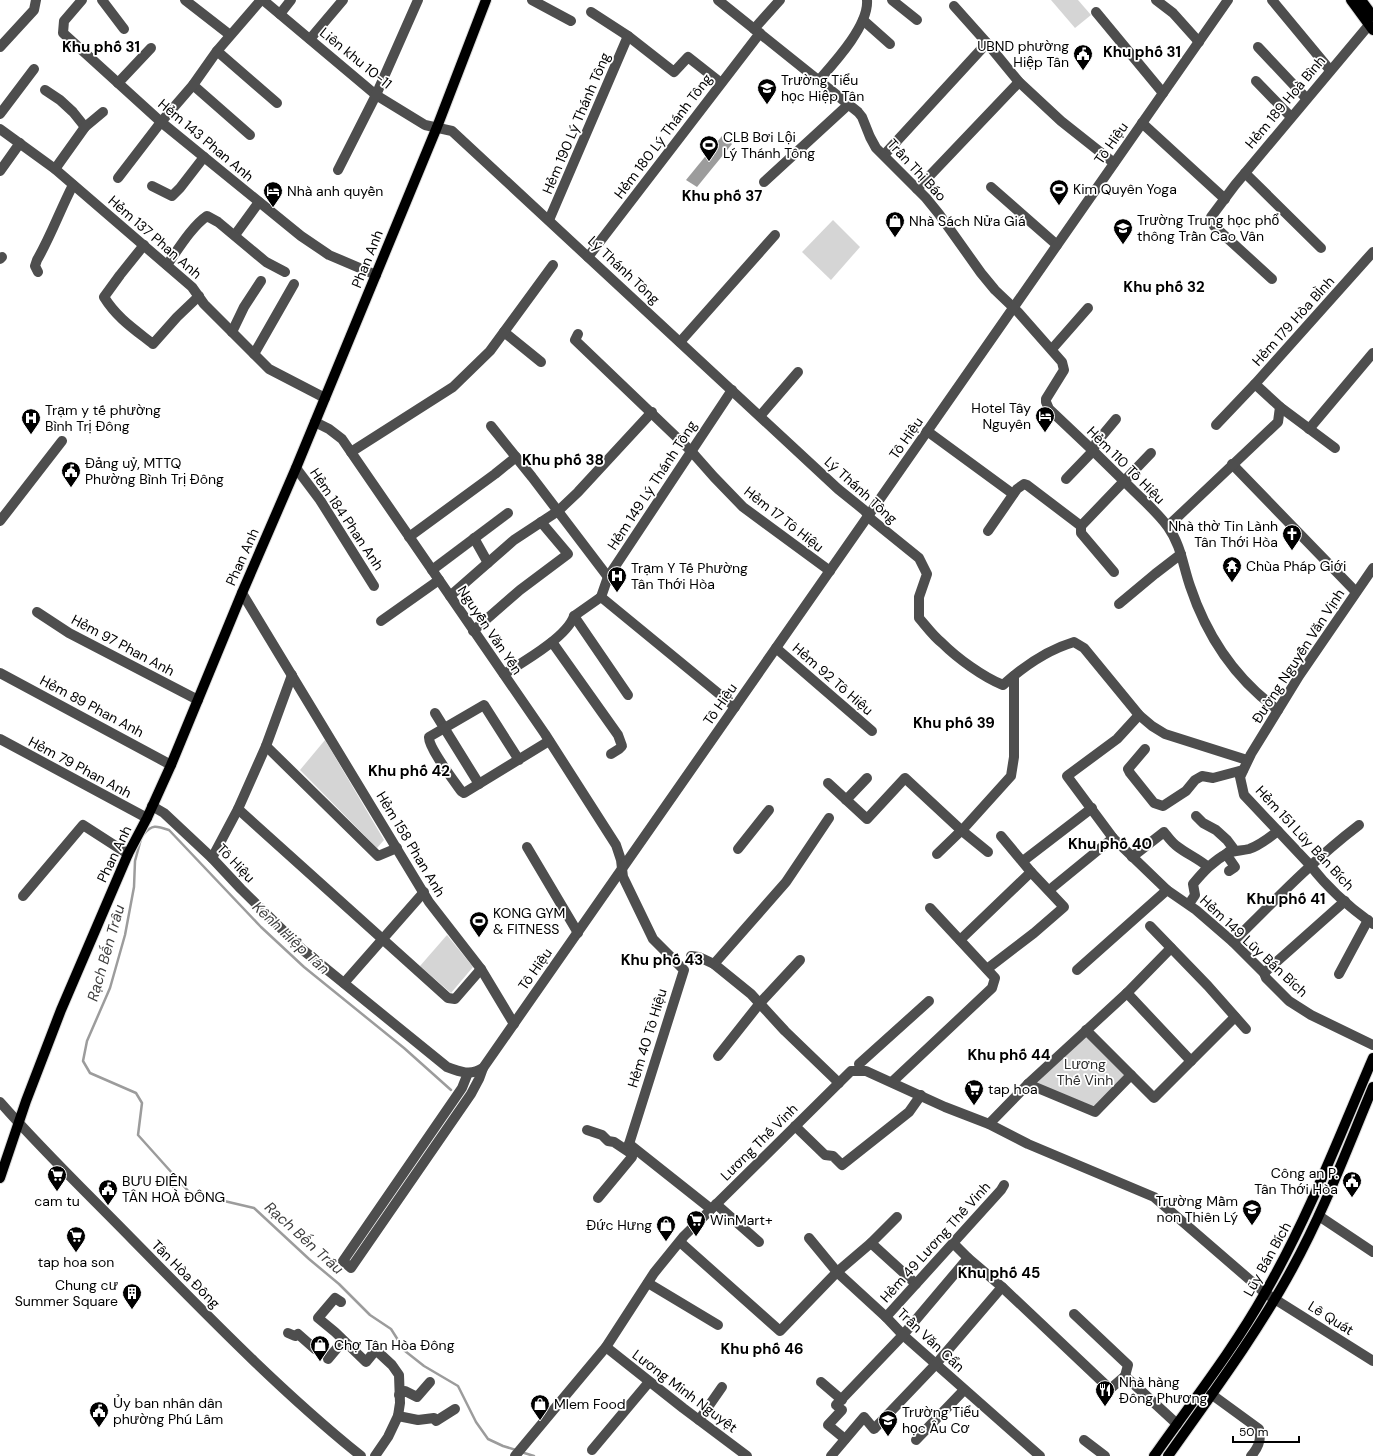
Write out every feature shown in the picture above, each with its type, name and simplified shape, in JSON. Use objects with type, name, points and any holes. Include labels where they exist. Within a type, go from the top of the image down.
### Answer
[{"type":"main road","name":"Phan Anh","points":[[0,1178],[26,1101],[62,1010],[128,854],[147,818],[171,765],[242,593],[316,422],[437,127],[486,0]]},
{"type":"main road","points":[[1351,0],[1372,24]]},
{"type":"main road","points":[[1361,0],[1372,24]]},
{"type":"main road","name":"Lũy Bán Bích","points":[[1154,1456],[1220,1363],[1265,1294],[1304,1221],[1373,1058]]},
{"type":"main road","name":"Lũy Bán Bích","points":[[1168,1456],[1274,1300],[1319,1216],[1370,1101],[1373,1088]]},
{"type":"street","points":[[0,47],[34,10],[36,0]]},
{"type":"street","name":"Hẻm 143 Phan Anh","points":[[82,0],[64,21],[63,33],[161,122],[301,236],[329,255],[376,275]]},
{"type":"street","points":[[102,0],[124,29]]},
{"type":"street","points":[[185,0],[230,36]]},
{"type":"street","points":[[118,178],[161,122],[193,85],[217,51],[262,0]]},
{"type":"street","name":"Liên khu 10-11","points":[[262,0],[376,95],[425,125],[437,127]]},
{"type":"street","points":[[280,14],[291,0]]},
{"type":"street","points":[[310,40],[343,0]]},
{"type":"street","points":[[338,170],[376,95],[418,0]]},
{"type":"street","points":[[532,0],[571,21]]},
{"type":"street","name":"Trần Thị Báo","points":[[718,0],[862,116],[876,148],[917,189],[939,214],[980,273],[1013,308]]},
{"type":"street","name":"Hẻm 180 Lý Thánh Tông","points":[[588,257],[721,83],[780,0]]},
{"type":"street","points":[[819,80],[846,48],[863,20],[868,7],[867,0]]},
{"type":"street","points":[[892,0],[917,20]]},
{"type":"street","points":[[1156,0],[1174,13],[1199,42]]},
{"type":"street","name":"Tô Hiệu","points":[[152,806],[164,813],[212,858],[303,950],[447,1067],[459,1072],[468,1073],[462,1088],[342,1261],[351,1268],[471,1094],[483,1068],[1228,0]]},
{"type":"street","points":[[1272,0],[1330,70]]},
{"type":"street","points":[[954,6],[1019,82],[1061,121],[1114,163]]},
{"type":"street","points":[[591,12],[628,36],[674,72],[688,57],[721,83]]},
{"type":"street","points":[[1096,12],[1163,92]]},
{"type":"street","points":[[863,20],[890,44]]},
{"type":"street","name":"Hẻm 189 Hoà Bình","points":[[1272,279],[1214,226],[1211,217],[1306,98],[1372,24]]},
{"type":"street","name":"Hẻm 190 Lý Thánh Tông","points":[[549,220],[628,36]]},
{"type":"street","points":[[884,155],[987,43]]},
{"type":"street","points":[[1258,47],[1306,98]]},
{"type":"street","points":[[118,84],[151,48]]},
{"type":"street","points":[[217,51],[277,103]]},
{"type":"street","points":[[0,114],[34,69]]},
{"type":"street","points":[[1256,81],[1291,117]]},
{"type":"street","points":[[917,189],[1019,82]]},
{"type":"street","points":[[193,85],[250,135]]},
{"type":"street","points":[[45,90],[60,100],[73,112],[85,127]]},
{"type":"street","points":[[764,182],[849,104]]},
{"type":"street","points":[[55,169],[85,127],[103,112]]},
{"type":"street","points":[[1142,123],[1225,199]]},
{"type":"street","name":"Lý Thánh Tông","points":[[437,127],[452,131],[838,489],[864,510],[872,520],[919,558],[927,574],[919,597],[919,618],[941,643],[991,680],[1003,685],[1041,656],[1060,646],[1074,642],[1084,648],[1139,715],[1152,726],[1165,734],[1247,760]]},
{"type":"street","name":"Hẻm 137 Phan Anh","points":[[0,129],[55,169],[192,286],[198,296],[269,369],[325,398]]},
{"type":"street","points":[[0,171],[20,143]]},
{"type":"street","points":[[152,186],[172,196],[204,157]]},
{"type":"street","points":[[1245,173],[1321,248]]},
{"type":"street","points":[[38,272],[35,266],[37,260],[73,185]]},
{"type":"street","points":[[991,187],[1057,245]]},
{"type":"street","points":[[235,235],[259,202]]},
{"type":"street","points":[[167,266],[181,244],[201,220],[207,216],[218,222],[235,235],[266,262],[285,272]]},
{"type":"street","points":[[680,342],[775,235]]},
{"type":"street","points":[[144,245],[104,297],[110,307],[125,323],[153,344],[198,296]]},
{"type":"street","name":"Hẻm 179 Hòa BÌnh","points":[[1335,448],[1280,407],[1255,384],[1373,252]]},
{"type":"street","points":[[351,452],[453,387],[490,351],[553,265]]},
{"type":"street","points":[[232,332],[244,307],[261,281]]},
{"type":"street","points":[[254,354],[294,284]]},
{"type":"street","name":"Hẻm 110 Tô Hiệu","points":[[1013,308],[1052,349],[1064,364],[1064,370],[1048,395],[1046,402],[1049,409],[1124,481],[1168,526],[1178,544],[1189,586],[1199,611],[1217,647],[1240,675],[1278,710]]},
{"type":"street","points":[[1052,349],[1088,308]]},
{"type":"street","points":[[504,332],[541,362]]},
{"type":"street","name":"Hẻm 17 Tô Hiệu","points":[[578,334],[575,340],[652,412],[743,507],[830,571]]},
{"type":"street","points":[[1309,429],[1373,353]]},
{"type":"street","points":[[760,416],[798,372]]},
{"type":"street","points":[[1216,426],[1255,384]]},
{"type":"street","name":"Hẻm 149 Lý Thánh Tông","points":[[601,597],[608,577],[732,390]]},
{"type":"street","points":[[1168,526],[1278,422],[1280,407]]},
{"type":"street","points":[[450,596],[514,540],[558,511],[578,492],[652,412]]},
{"type":"street","points":[[1066,479],[1093,451],[1096,443],[1116,419]]},
{"type":"street","name":"Nguyễn Văn Yến","points":[[316,422],[342,439],[550,741],[616,845],[622,869]]},
{"type":"street","points":[[491,426],[608,577]]},
{"type":"street","points":[[927,431],[1013,494]]},
{"type":"street","points":[[0,521],[62,441]]},
{"type":"street","points":[[1114,572],[1081,533],[1081,526],[1151,453]]},
{"type":"street","points":[[409,537],[516,457]]},
{"type":"street","points":[[1232,464],[1356,592]]},
{"type":"street","name":"Hẻm 184 Phan Anh","points":[[296,468],[320,500],[374,586]]},
{"type":"street","points":[[988,531],[1013,494],[1024,484],[1081,526]]},
{"type":"street","points":[[432,570],[508,513]]},
{"type":"street","points":[[473,631],[520,590],[568,554],[541,522]]},
{"type":"street","points":[[474,538],[488,563]]},
{"type":"street","points":[[1119,604],[1181,554]]},
{"type":"street","name":"Đường Nguyễn Văn Vịnh","points":[[1247,760],[1278,710],[1373,568]]},
{"type":"street","points":[[381,621],[439,580]]},
{"type":"street","name":"Hẻm 158 Phan Anh","points":[[242,593],[424,892],[448,927],[481,969],[514,1024]]},
{"type":"street","points":[[504,674],[552,642],[573,621],[574,616],[601,597],[735,707]]},
{"type":"street","name":"Hẻm 97 Phan Anh","points":[[36,612],[69,633],[198,700]]},
{"type":"street","points":[[574,616],[628,695]]},
{"type":"street","points":[[552,642],[618,735],[622,746],[611,754]]},
{"type":"street","name":"Hẻm 92 Tô Hiệu","points":[[776,648],[872,731]]},
{"type":"street","name":"Hẻm 89 Phan Anh","points":[[0,673],[171,765]]},
{"type":"street","points":[[212,858],[238,809],[266,746],[292,675]]},
{"type":"street","points":[[937,854],[1011,776],[1014,757],[1014,676]]},
{"type":"street","points":[[519,760],[484,705],[429,737],[443,765],[464,793],[519,760],[550,741]]},
{"type":"street","points":[[435,713],[479,784]]},
{"type":"street","name":"Hẻm 149 Lũy Bán Bích","points":[[1139,715],[1117,738],[1067,776],[1113,838],[1168,890],[1189,904],[1233,942],[1289,1001],[1310,1016],[1373,1045]]},
{"type":"street","name":"Hẻm 79 Phan Anh","points":[[0,739],[147,818]]},
{"type":"street","points":[[266,746],[378,856],[397,848]]},
{"type":"street","points":[[1145,749],[1128,769],[1154,803],[1162,806],[1186,791],[1195,780],[1202,776],[1213,778],[1242,770]]},
{"type":"street","name":"Hẻm 151 Lũy Bán Bích","points":[[1247,760],[1240,777],[1244,795],[1310,865],[1317,875],[1345,901],[1371,922]]},
{"type":"street","points":[[846,800],[867,778]]},
{"type":"street","points":[[828,783],[867,819],[905,778],[961,830],[988,852]]},
{"type":"street","points":[[1023,861],[1092,808]]},
{"type":"street","points":[[238,809],[448,998],[455,999],[481,969]]},
{"type":"street","points":[[738,849],[769,810]]},
{"type":"street","points":[[1189,904],[1195,895],[1193,884],[1208,867],[1233,848],[1216,830],[1203,823],[1196,816]]},
{"type":"street","points":[[714,964],[786,882],[829,818]]},
{"type":"street","points":[[23,896],[83,825],[128,854]]},
{"type":"street","points":[[1233,942],[1310,865],[1335,843],[1359,825]]},
{"type":"street","points":[[1226,854],[1236,850],[1249,849],[1278,831]]},
{"type":"street","points":[[1132,857],[1164,832],[1176,845],[1208,867]]},
{"type":"street","points":[[987,969],[1034,933],[1064,907],[1030,872],[1023,861],[1001,836]]},
{"type":"street","points":[[1054,887],[1113,838]]},
{"type":"street","points":[[527,847],[578,933]]},
{"type":"street","points":[[1226,854],[1235,867],[1229,871]]},
{"type":"street","name":"Hẻm 40 Tô Hiệu","points":[[622,869],[623,877],[653,939],[684,970],[629,1144]]},
{"type":"street","points":[[960,940],[1030,872]]},
{"type":"street","points":[[1077,970],[1168,890]]},
{"type":"street","points":[[344,983],[424,892]]},
{"type":"street","points":[[1264,973],[1345,901]]},
{"type":"street","points":[[892,1082],[992,988],[995,978],[930,908]]},
{"type":"street","points":[[1339,974],[1371,922]]},
{"type":"street","points":[[1150,926],[1208,986],[1246,1029]]},
{"type":"street","points":[[989,1124],[1028,1084],[1126,994],[1171,948]]},
{"type":"street","points":[[691,956],[699,957],[714,964],[760,1003],[785,1031],[839,1083]]},
{"type":"street","points":[[718,1056],[760,1003],[800,960]]},
{"type":"street","points":[[1126,994],[1191,1061]]},
{"type":"street","points":[[859,1064],[929,1001]]},
{"type":"street","points":[[1086,1030],[1154,1098],[1235,1017]]},
{"type":"street","points":[[468,1073],[477,1073],[483,1068]]},
{"type":"street","name":"Lương Thế Vinh","points":[[515,1456],[525,1446],[606,1347],[654,1273],[680,1242],[851,1071],[866,1071],[945,1107],[989,1124],[1028,1144],[1154,1197],[1265,1294]]},
{"type":"street","points":[[1028,1084],[1095,1112],[1131,1075]]},
{"type":"street","points":[[795,1126],[825,1155],[833,1156],[842,1165],[909,1112],[921,1095]]},
{"type":"street","name":"Tân Hòa Đông","points":[[0,1102],[165,1273],[264,1371],[361,1456]]},
{"type":"street","points":[[587,1130],[602,1135],[608,1141],[614,1142],[632,1154]]},
{"type":"street","points":[[629,1144],[632,1154]]},
{"type":"street","points":[[629,1144],[759,1242]]},
{"type":"street","points":[[598,1198],[632,1154]]},
{"type":"street","name":"Hẻm 49 Lương Thế Vinh","points":[[886,1317],[1004,1185]]},
{"type":"street","points":[[1319,1216],[1373,1252]]},
{"type":"street","points":[[680,1242],[780,1331],[837,1272],[871,1243],[897,1217]]},
{"type":"street","name":"Trần Văn Cẩn","points":[[809,1238],[837,1272],[886,1317],[903,1335],[1040,1456]]},
{"type":"street","points":[[871,1243],[916,1284]]},
{"type":"street","points":[[953,1243],[1110,1388],[1125,1376],[1128,1365],[1074,1314]]},
{"type":"street","points":[[839,1402],[903,1335],[968,1258]]},
{"type":"street","points":[[648,1283],[718,1325]]},
{"type":"street","points":[[831,1456],[864,1417],[874,1429],[936,1364],[1002,1287]]},
{"type":"street","name":"Lê Quát","points":[[1265,1294],[1373,1361]]},
{"type":"street","points":[[341,1302],[334,1298],[318,1318],[366,1362],[375,1351],[378,1352],[392,1365],[399,1375],[400,1403],[398,1416],[388,1437],[375,1456]]},
{"type":"street","points":[[288,1333],[295,1336],[298,1334],[315,1349]]},
{"type":"street","points":[[328,1359],[343,1341]]},
{"type":"street","name":"Lương Minh Nguyệt","points":[[606,1347],[649,1382],[747,1456]]},
{"type":"street","points":[[1125,1376],[1177,1424]]},
{"type":"street","points":[[399,1395],[405,1391],[417,1398],[430,1382]]},
{"type":"street","points":[[592,1450],[649,1382]]},
{"type":"street","points":[[821,1382],[839,1402],[842,1410],[828,1424],[845,1439]]},
{"type":"street","points":[[699,1420],[722,1387]]},
{"type":"street","points":[[916,1440],[964,1390]]},
{"type":"street","points":[[1211,1394],[1259,1429],[1261,1436],[1256,1450],[1251,1456]]},
{"type":"street","points":[[398,1416],[418,1420],[434,1418],[436,1421],[455,1408]]},
{"type":"street","points":[[1084,1440],[1105,1456]]},
{"type":"green space","points":[[1051,0],[1078,0],[1091,15],[1075,28]]},
{"type":"green space","points":[[833,220],[860,247],[831,280],[802,252]]},
{"type":"green space","points":[[325,740],[384,840],[377,848],[300,770]]},
{"type":"green space","points":[[447,935],[473,967],[451,993],[420,966]]},
{"type":"green space","name":"Lương Thế Vinh","points":[[1084,1031],[1129,1073],[1096,1108],[1033,1083]]},
{"type":"shaded area","name":"CLB Bơi Lội Lý Thánh Tông","points":[[722,136],[732,144],[697,187],[686,180]]},
{"type":"waterway","name":"Kênh Hiệp Tân","points":[[144,834],[152,827],[169,830],[261,927],[304,967],[404,1048],[451,1090]]},
{"type":"waterway","name":"Rạch Bến Trâu","points":[[141,839],[135,861],[134,887],[125,935],[110,988],[87,1041],[83,1061],[90,1073],[136,1093],[142,1103],[138,1135],[190,1193],[254,1208],[309,1259],[339,1284],[370,1315],[391,1329],[405,1351],[424,1366],[458,1386],[476,1422],[488,1439],[516,1450]]},
{"type":"waterway","name":"Rạch Bến Trâu","points":[[521,1452],[534,1456]]},
{"type":"place","name":"UBND phường Hiệp Tân","points":[[1083,71]]},
{"type":"place","name":"Trường Tiểu học Hiệp Tân","points":[[767,105]]},
{"type":"place","name":"CLB Bơi Lội Lý Thánh Tông","points":[[709,162]]},
{"type":"place","name":"Kim Quyên Yoga","points":[[1059,206]]},
{"type":"place","name":"Nhà anh quyền","points":[[273,208]]},
{"type":"place","name":"Nhà Sách Nửa Giá","points":[[895,238]]},
{"type":"place","name":"Trường Trung học phổ thông Trần Cao Vân","points":[[1123,245]]},
{"type":"place","name":"Hotel Tây Nguyên","points":[[1045,433]]},
{"type":"place","name":"Trạm y tế phường Bình Trị Đông","points":[[31,435]]},
{"type":"place","name":"Đảng uỷ, MTTQ Phường Bình Trị Đông","points":[[71,488]]},
{"type":"place","name":"Nhà thờ Tin Lành Tân Thới Hòa","points":[[1292,551]]},
{"type":"place","name":"Chùa Pháp Giới","points":[[1232,583]]},
{"type":"place","name":"Trạm Y Tế Phường Tân Thới Hòa","points":[[617,593]]},
{"type":"place","name":"KONG GYM & FITNESS","points":[[479,938]]},
{"type":"place","name":"tap hoa","points":[[974,1106]]},
{"type":"place","name":"cam tu","points":[[57,1192]]},
{"type":"place","name":"Công an P. Tân Thới Hòa","points":[[1352,1198]]},
{"type":"place","name":"BƯU ĐIỆN TÂN HOÀ ĐÔNG","points":[[108,1206]]},
{"type":"place","name":"Trường Mầm non Thiên Lý","points":[[1252,1226]]},
{"type":"place","name":"WinMart+","points":[[696,1237]]},
{"type":"place","name":"Đức Hưng","points":[[666,1242]]},
{"type":"place","name":"tap hoa son","points":[[76,1253]]},
{"type":"place","name":"Chung cư Summer Square","points":[[132,1310]]},
{"type":"place","name":"Chợ Tân Hòa Đông","points":[[320,1362]]},
{"type":"place","name":"Nhà hàng Đông Phương","points":[[1105,1407]]},
{"type":"place","name":"Mlem Food","points":[[540,1421]]},
{"type":"place","name":"Ủy ban nhân dân phường Phú Lâm","points":[[99,1428]]},
{"type":"place","name":"Trường Tiểu học Âu Cơ","points":[[888,1437]]},
{"type":"district","name":"Khu phố 31","points":[[101,47]]},
{"type":"district","name":"Khu phố 31","points":[[1142,52]]},
{"type":"district","name":"Khu phố 37","points":[[722,196]]},
{"type":"district","name":"Khu phố 32","points":[[1164,287]]},
{"type":"district","name":"Khu phố 38","points":[[563,460]]},
{"type":"district","name":"Khu phố 39","points":[[954,723]]},
{"type":"district","name":"Khu phố 42","points":[[409,771]]},
{"type":"district","name":"Khu phố 40","points":[[1110,844]]},
{"type":"district","name":"Khu phố 41","points":[[1286,899]]},
{"type":"district","name":"Khu phố 43","points":[[662,960]]},
{"type":"district","name":"Khu phố 44","points":[[1009,1055]]},
{"type":"district","name":"Khu phố 45","points":[[999,1273]]},
{"type":"district","name":"Khu phố 46","points":[[762,1349]]}]
